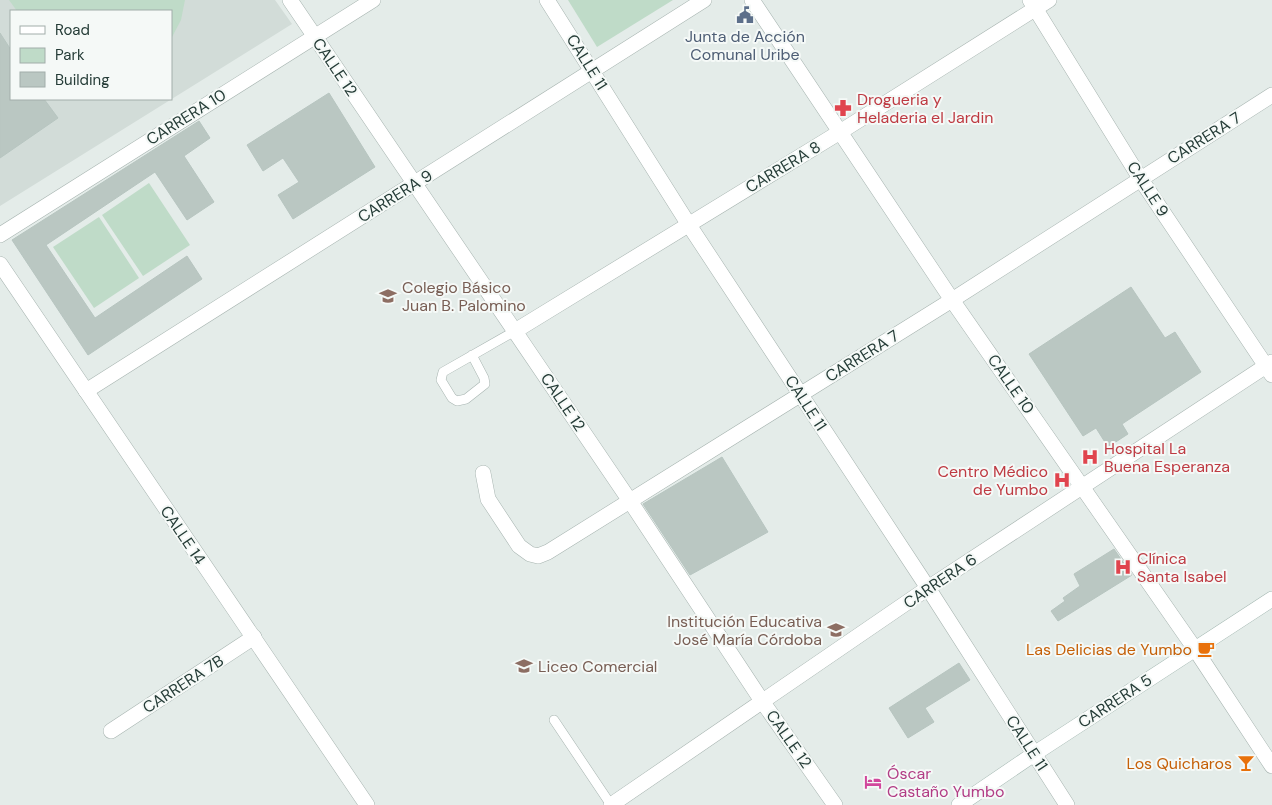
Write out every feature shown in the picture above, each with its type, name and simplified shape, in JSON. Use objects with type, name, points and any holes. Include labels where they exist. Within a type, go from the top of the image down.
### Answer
[{"type":"street","name":"CALLE 12","points":[[290,0],[413,184],[630,501],[762,701],[836,805]]},
{"type":"street","name":"CARRERA 10","points":[[0,235],[372,0]]},
{"type":"street","name":"CALLE 11","points":[[547,0],[688,225],[928,588],[1067,805]]},
{"type":"street","name":"CARRERA 9","points":[[86,390],[704,0]]},
{"type":"street","name":"CALLE 10","points":[[752,0],[952,300],[1195,649],[1272,766]]},
{"type":"street","name":"CARRERA 8","points":[[515,331],[840,132],[1033,5],[1049,0]]},
{"type":"street","name":"CALLE 9","points":[[1033,5],[1140,178],[1270,367]]},
{"type":"street","name":"CARRERA 7","points":[[483,473],[490,505],[519,546],[530,554],[538,556],[548,552],[952,300],[1272,95]]},
{"type":"street","name":"CALLE 14","points":[[0,264],[368,805]]},
{"type":"street","name":"CARRERA 6","points":[[611,805],[928,588],[1082,486],[1270,367]]},
{"type":"street","name":"CARRERA 5","points":[[959,805],[1034,754],[1272,600]]},
{"type":"street","name":"CARRERA 7B","points":[[111,731],[254,637]]},
{"type":"lane","points":[[472,355],[484,378],[485,384],[466,399],[457,401],[452,398],[441,380],[443,372],[472,355],[515,331]]},
{"type":"lane","points":[[554,720],[611,805]]},
{"type":"shaded area","points":[[0,0],[275,0],[292,24],[172,99],[172,10],[10,10],[10,100],[170,100],[0,206]]},
{"type":"green space","points":[[9,0],[185,0],[181,20],[172,37],[172,10],[16,10]]},
{"type":"green space","points":[[568,0],[673,0],[597,47]]},
{"type":"green space","points":[[149,183],[190,245],[143,276],[102,215]]},
{"type":"green space","points":[[99,217],[139,278],[94,308],[53,247]]},
{"type":"building","points":[[0,33],[10,48],[10,100],[45,100],[58,118],[0,158]]},
{"type":"building","points":[[329,93],[375,167],[293,219],[278,195],[299,182],[283,158],[263,171],[247,145]]},
{"type":"building","points":[[199,121],[210,138],[184,156],[214,202],[187,220],[155,172],[46,245],[95,318],[187,256],[202,279],[88,355],[12,240]]},
{"type":"building","points":[[1131,287],[1165,338],[1175,332],[1201,372],[1122,424],[1128,434],[1108,447],[1096,428],[1083,436],[1029,354]]},
{"type":"building","points":[[722,457],[768,532],[690,575],[643,504]]},
{"type":"building","points":[[1114,549],[1132,575],[1058,621],[1051,611],[1065,601],[1063,598],[1080,586],[1074,574]]},
{"type":"building","points":[[959,663],[970,680],[925,708],[934,722],[908,738],[889,708]]},
{"type":"place","name":"Junta de Acción Comunal Uribe","points":[[745,15]]},
{"type":"place","name":"Drogueria y Heladeria el Jardin","points":[[843,108]]},
{"type":"place","name":"Colegio Básico Juan B. Palomino","points":[[388,296]]},
{"type":"place","name":"Hospital La Buena Esperanza","points":[[1090,457]]},
{"type":"place","name":"Centro Médico de Yumbo","points":[[1062,480]]},
{"type":"place","name":"Clínica Santa Isabel","points":[[1123,567]]},
{"type":"place","name":"Institución Educativa José María Córdoba","points":[[836,630]]},
{"type":"place","name":"Las Delicias de Yumbo","points":[[1206,649]]},
{"type":"place","name":"Liceo Comercial","points":[[524,666]]},
{"type":"place","name":"Los Quicharos","points":[[1246,763]]},
{"type":"place","name":"Óscar Castaño Yumbo","points":[[873,782]]}]
